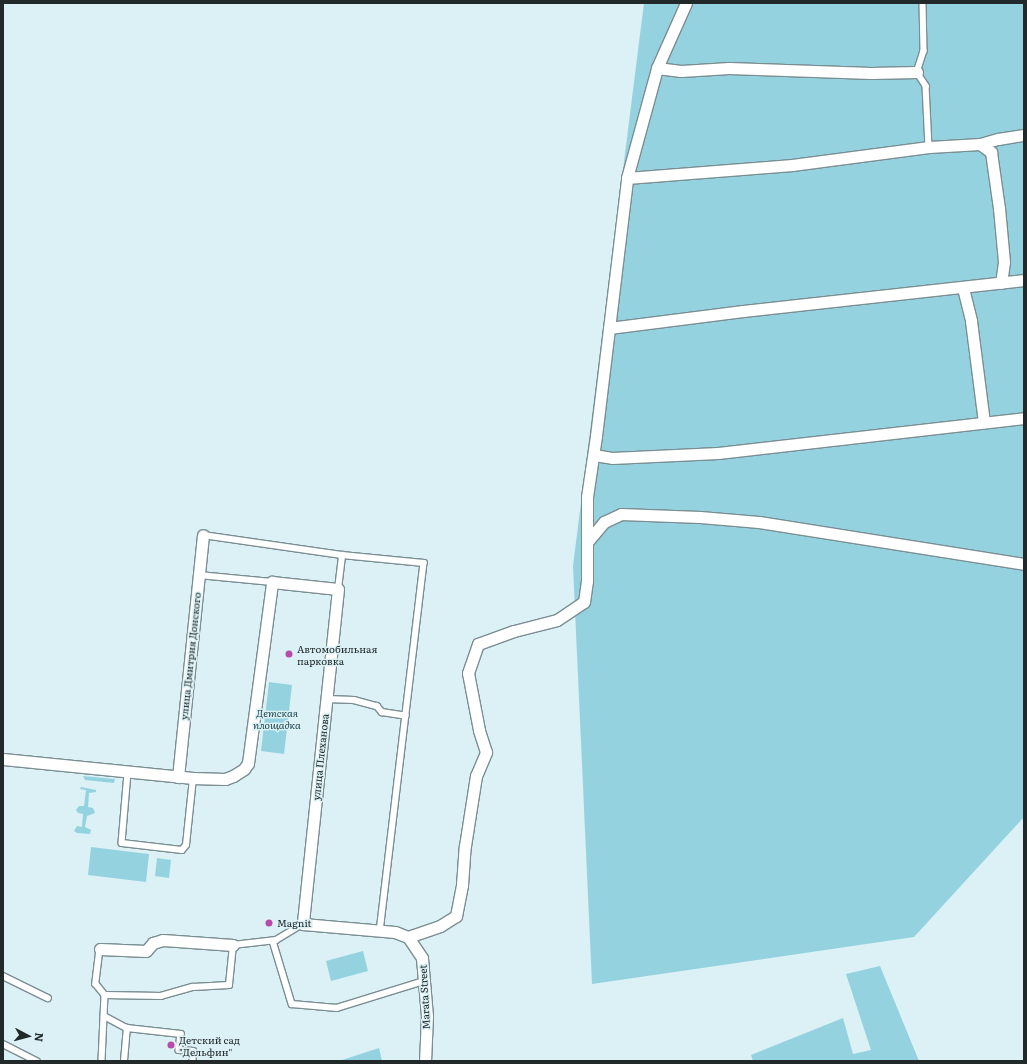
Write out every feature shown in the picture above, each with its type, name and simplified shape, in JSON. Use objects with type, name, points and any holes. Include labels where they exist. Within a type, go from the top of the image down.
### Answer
[{"type":"street","points":[[302,924],[395,932],[408,937],[440,926],[456,916],[462,885],[465,846],[476,776],[486,752],[479,730],[468,673],[478,644],[514,631],[557,620],[584,602],[588,541],[587,497],[594,455],[627,178],[657,68],[686,3]]},
{"type":"street","points":[[657,68],[681,70],[729,68],[871,73],[917,72]]},
{"type":"street","points":[[627,178],[792,165],[928,147],[980,144],[998,139],[1024,136]]},
{"type":"street","points":[[980,144],[991,152],[999,208],[1004,262],[1001,283]]},
{"type":"street","points":[[609,328],[743,311],[963,288],[1024,280]]},
{"type":"street","points":[[963,288],[971,321],[984,422]]},
{"type":"street","points":[[594,455],[612,458],[718,452],[1024,418]]},
{"type":"street","points":[[588,541],[604,522],[621,514],[700,517],[774,524],[1024,564]]},
{"type":"street","name":"улица Дмитрия Донского","points":[[178,777],[203,535]]},
{"type":"street","points":[[3,759],[128,773],[193,778],[226,779],[244,770],[248,763],[272,582],[338,589]]},
{"type":"street","name":"улица Плеханова","points":[[302,924],[338,589]]},
{"type":"street","name":"Marata Street","points":[[408,937],[422,958],[427,1016],[425,1061]]},
{"type":"street","points":[[100,949],[146,951],[153,943],[163,940],[233,945]]},
{"type":"lane","points":[[923,3],[924,51],[917,72],[926,86],[928,147]]},
{"type":"lane","points":[[203,535],[342,555],[424,563],[380,931]]},
{"type":"lane","points":[[338,589],[342,555]]},
{"type":"lane","points":[[199,575],[272,582]]},
{"type":"lane","points":[[327,699],[354,700],[377,706],[382,712],[406,716]]},
{"type":"lane","points":[[128,773],[122,843],[182,850],[186,845],[193,778]]},
{"type":"lane","points":[[105,995],[161,996],[193,987],[229,985],[233,945],[273,941],[302,924]]},
{"type":"lane","points":[[273,941],[292,1004],[337,1008],[424,981]]},
{"type":"lane","points":[[100,949],[96,984],[105,995],[102,1061]]},
{"type":"lane","points":[[3,976],[48,998]]},
{"type":"lane","points":[[104,1016],[127,1028],[180,1034],[179,1050],[193,1051],[193,1061]]},
{"type":"lane","points":[[124,1061],[127,1028]]},
{"type":"lane","points":[[3,1044],[37,1061]]},
{"type":"green space","points":[[644,3],[1024,3],[1024,817],[914,937],[592,984],[573,566]]},
{"type":"green space","name":"Детская площадка","points":[[269,682],[292,685],[284,754],[261,751]]},
{"type":"green space","points":[[83,776],[115,779],[114,783],[85,780]]},
{"type":"green space","points":[[81,787],[96,790],[96,792],[89,793],[88,807],[93,808],[95,813],[87,816],[85,827],[91,830],[90,834],[77,833],[74,831],[77,826],[82,827],[83,814],[78,813],[76,810],[79,806],[84,806],[86,790],[80,789]]},
{"type":"green space","points":[[91,847],[149,854],[146,882],[88,875]]},
{"type":"green space","points":[[157,858],[171,860],[169,878],[155,876]]},
{"type":"green space","points":[[363,951],[368,971],[331,981],[326,961]]},
{"type":"green space","points":[[880,966],[919,1061],[753,1061],[751,1055],[843,1018],[853,1054],[871,1050],[846,974]]},
{"type":"green space","points":[[379,1048],[382,1061],[339,1061]]},
{"type":"place","name":"Автомобильная парковка","points":[[289,654]]},
{"type":"place","name":"Magnit","points":[[269,923]]},
{"type":"place","name":"Детский сад \"Дельфин\"","points":[[171,1045]]}]
